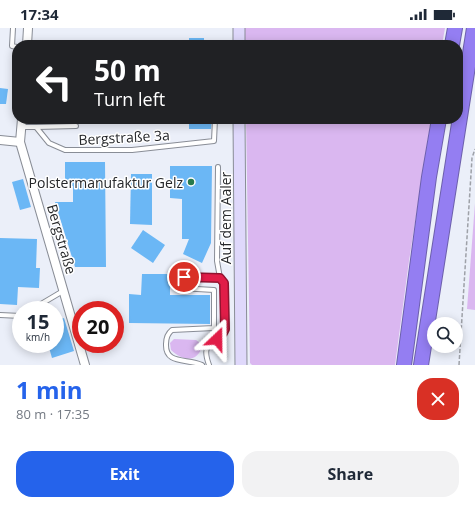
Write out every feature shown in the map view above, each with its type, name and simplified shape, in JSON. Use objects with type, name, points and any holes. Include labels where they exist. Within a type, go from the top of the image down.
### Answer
[{"type":"highway","points":[[453,40],[455,28]]},
{"type":"highway","points":[[463,98],[474,28]]},
{"type":"highway","points":[[404,365],[438,124]]},
{"type":"highway","points":[[421,365],[459,124]]},
{"type":"street","points":[[27,40],[28,28]]},
{"type":"street","points":[[239,28],[239,40]]},
{"type":"street","name":"Bergstraße","points":[[21,124],[20,142],[85,365]]},
{"type":"street","name":"Auf dem Aaler","points":[[239,124],[241,365]]},
{"type":"street","points":[[0,140],[20,142]]},
{"type":"lane","points":[[12,40],[13,28]]},
{"type":"lane","points":[[25,124],[36,127],[76,126]]},
{"type":"lane","name":"Bergstraße 3a","points":[[36,127],[49,143],[65,150],[132,150],[214,141],[215,124]]},
{"type":"lane","points":[[209,365],[206,352],[208,347],[225,329],[224,283],[220,278],[217,261],[218,167]]},
{"type":"lane","points":[[202,365],[198,363],[175,362],[170,360],[166,352],[166,345],[169,333],[172,330],[214,328],[214,290],[180,288],[178,282],[180,278],[220,278]]},
{"type":"lane","points":[[46,301],[63,291]]},
{"type":"lane","points":[[0,315],[12,316]]},
{"type":"path","points":[[459,365],[472,158],[475,149]]},
{"type":"shaded area","points":[[244,28],[445,28],[443,40],[245,40]]},
{"type":"shaded area","points":[[246,124],[430,124],[395,365],[252,365],[250,363]]},
{"type":"shaded area","points":[[475,203],[475,310],[467,309]]},
{"type":"shaded area","points":[[174,339],[196,340],[203,345],[194,358],[185,358],[171,350],[170,343]]},
{"type":"building","points":[[189,38],[204,38],[204,40],[189,40]]},
{"type":"building","points":[[0,88],[8,89],[6,104],[0,104]]},
{"type":"building","points":[[189,124],[212,124],[211,129],[189,129]]},
{"type":"building","points":[[65,162],[105,162],[106,267],[75,267],[55,202],[73,202],[73,186],[65,186]]},
{"type":"building","points":[[170,166],[212,166],[211,243],[202,263],[183,254],[189,239],[182,239],[182,199],[170,198]]},
{"type":"building","points":[[131,174],[152,174],[152,225],[130,224]]},
{"type":"building","points":[[23,179],[31,207],[20,210],[12,182]]},
{"type":"building","points":[[143,230],[165,245],[153,263],[131,248]]},
{"type":"building","points":[[0,238],[37,239],[36,268],[40,268],[39,288],[18,287],[17,301],[12,301],[12,305],[0,304]]},
{"type":"building","points":[[142,274],[170,274],[170,295],[210,295],[210,324],[129,323],[129,294],[141,295]]},
{"type":"building","points":[[64,318],[72,344],[72,352],[52,358],[51,353],[64,353]]},
{"type":"place","name":"Polstermanufaktur Gelz","points":[[191,182]]},
{"type":"route","points":[[184,277],[220,278],[223,280],[225,329],[217,339]]}]
